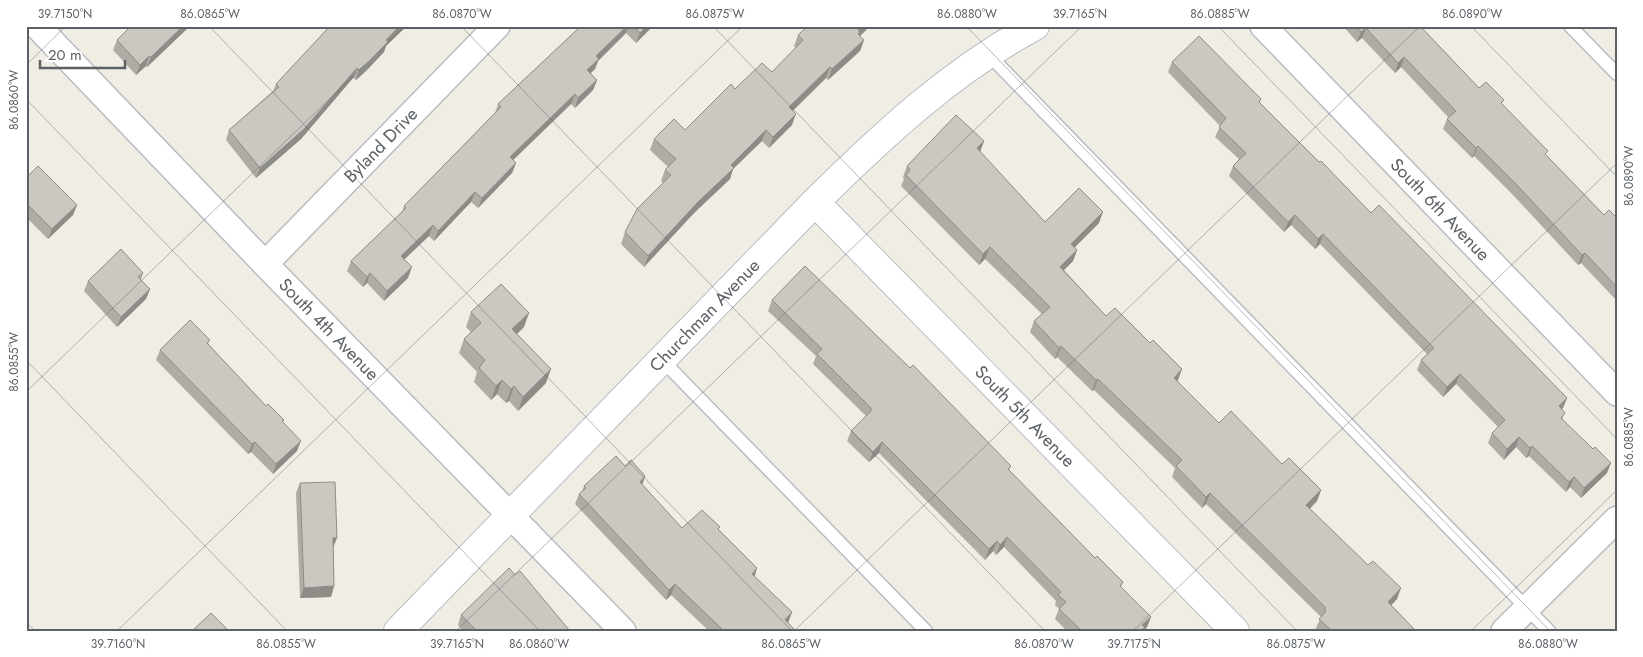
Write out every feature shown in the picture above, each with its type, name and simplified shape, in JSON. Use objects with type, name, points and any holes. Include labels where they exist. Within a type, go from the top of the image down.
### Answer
[{"type":"street","name":"Byland Drive","points":[[265,264],[496,26]]},
{"type":"street","name":"Churchman Avenue","points":[[398,631],[815,202],[908,113],[941,86],[988,54],[1035,26]]},
{"type":"street","name":"South 6th Avenue","points":[[1263,26],[1617,393]]},
{"type":"street","name":"South 4th Avenue","points":[[40,27],[265,264],[623,631]]},
{"type":"street","name":"South 5th Avenue","points":[[815,202],[1235,631]]},
{"type":"street","points":[[1504,631],[1617,519]]},
{"type":"lane","points":[[1570,26],[1617,74]]},
{"type":"lane","points":[[988,54],[1549,631]]},
{"type":"lane","points":[[662,360],[926,631]]},
{"type":"building","points":[[131,26],[183,26],[140,65],[117,40]]},
{"type":"building","points":[[330,26],[400,26],[386,40],[388,42],[370,61],[359,70],[357,68],[304,129],[260,168],[229,130],[279,87],[276,84]]},
{"type":"building","points":[[581,26],[627,26],[596,56],[599,59],[587,70],[597,80],[578,98],[575,94],[510,157],[516,163],[482,198],[475,192],[438,231],[433,225],[401,256],[412,267],[387,291],[370,273],[367,277],[351,261],[406,208],[404,206],[501,107],[498,104]]},
{"type":"building","points":[[633,26],[647,26],[640,33]]},
{"type":"building","points":[[808,26],[862,26],[858,30],[860,32],[858,34],[864,40],[832,69],[830,67],[789,107],[796,114],[773,137],[766,130],[731,165],[734,168],[698,202],[648,256],[625,232],[637,209],[671,175],[665,170],[676,159],[654,139],[674,119],[685,130],[731,84],[735,89],[762,63],[772,72],[803,40],[798,35]]},
{"type":"building","points":[[1356,26],[1420,26],[1479,88],[1486,82],[1504,100],[1501,103],[1548,151],[1545,154],[1604,215],[1609,210],[1617,218],[1617,287],[1585,253],[1582,255],[1478,146],[1476,148],[1447,119],[1456,111],[1404,57],[1398,63],[1366,28],[1361,32]]},
{"type":"building","points":[[1199,36],[1261,99],[1259,102],[1319,162],[1321,161],[1371,213],[1379,205],[1567,398],[1559,406],[1565,413],[1561,418],[1593,449],[1595,447],[1611,463],[1584,488],[1574,477],[1569,482],[1532,446],[1530,448],[1519,437],[1507,449],[1492,433],[1505,420],[1460,374],[1447,387],[1421,360],[1434,348],[1323,234],[1318,239],[1295,215],[1288,222],[1233,166],[1246,153],[1219,127],[1226,118],[1172,62]]},
{"type":"building","points":[[956,115],[984,141],[977,148],[1045,222],[1079,188],[1103,212],[1071,244],[1077,250],[1060,267],[1106,316],[1115,308],[1150,343],[1153,340],[1182,369],[1174,378],[1219,423],[1231,411],[1282,464],[1289,458],[1321,490],[1306,505],[1368,565],[1373,561],[1401,588],[1388,602],[1416,631],[1332,631],[1319,619],[1326,611],[1324,609],[1326,608],[1210,493],[1206,497],[1176,466],[1182,460],[1098,379],[1096,380],[1061,346],[1059,348],[1034,321],[1050,307],[990,247],[983,254],[906,175],[910,170],[907,166]]},
{"type":"building","points":[[38,166],[77,205],[52,229],[26,203],[26,178]]},
{"type":"building","points":[[121,249],[143,273],[138,277],[150,289],[121,317],[88,281]]},
{"type":"building","points":[[805,266],[910,368],[913,365],[1011,466],[1008,469],[1095,558],[1097,556],[1123,582],[1120,586],[1151,617],[1142,625],[1145,627],[1141,631],[1082,631],[1059,609],[1066,602],[1058,595],[1061,592],[1007,537],[1000,545],[997,541],[989,549],[882,442],[873,452],[851,431],[871,411],[871,408],[817,354],[822,349],[772,300]]},
{"type":"building","points":[[501,284],[529,313],[512,329],[551,369],[523,397],[514,386],[511,389],[502,380],[496,386],[479,368],[485,360],[464,339],[481,323],[471,312]]},
{"type":"building","points":[[190,320],[210,340],[207,343],[266,406],[268,404],[284,420],[282,421],[301,441],[276,464],[255,442],[252,444],[160,350]]},
{"type":"building","points":[[616,456],[625,466],[631,460],[645,476],[640,482],[682,528],[702,510],[720,527],[718,529],[757,568],[752,574],[792,612],[785,620],[796,631],[724,631],[675,584],[669,590],[579,494],[586,488],[584,486]]},
{"type":"building","points":[[335,482],[337,538],[333,538],[334,586],[304,588],[300,483]]},
{"type":"building","points":[[509,568],[515,575],[520,571],[570,631],[477,631],[461,615]]},
{"type":"building","points":[[211,613],[229,631],[192,631]]}]
